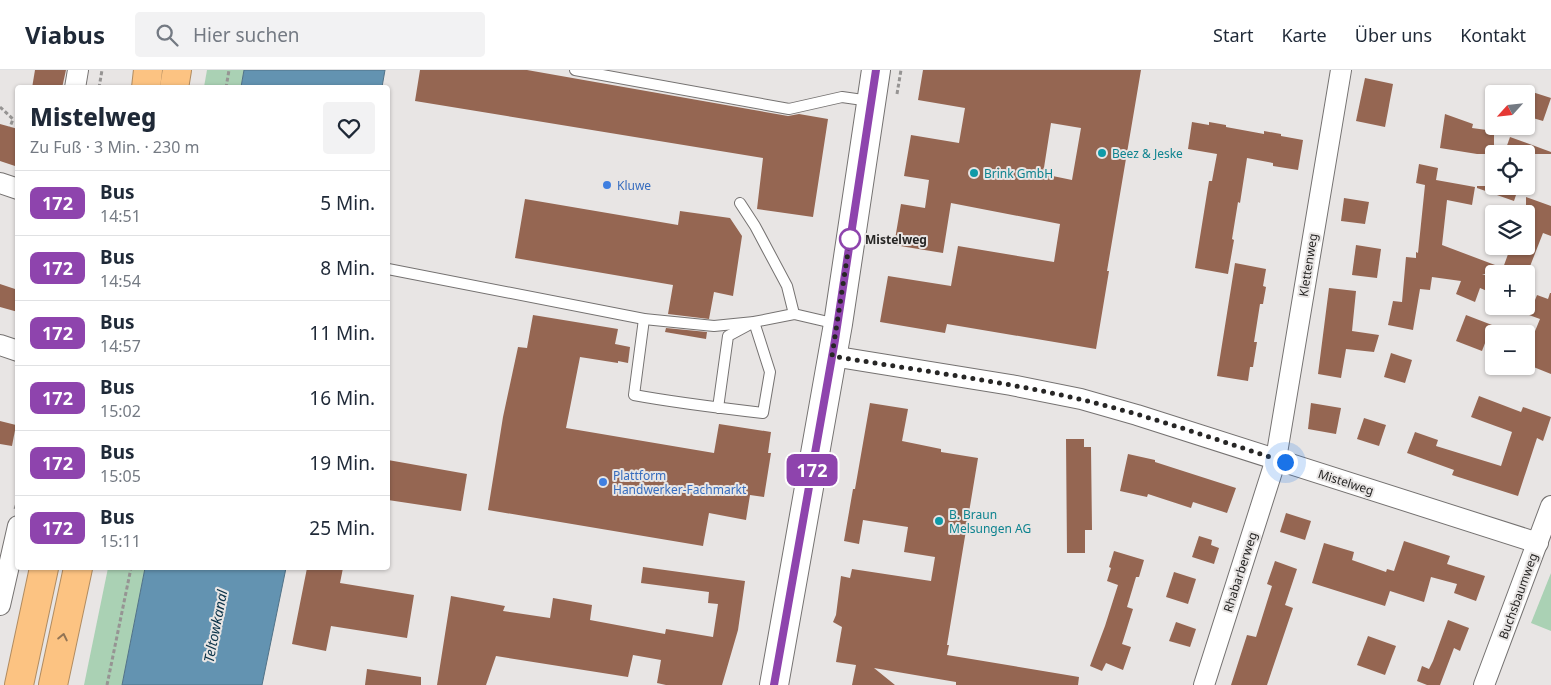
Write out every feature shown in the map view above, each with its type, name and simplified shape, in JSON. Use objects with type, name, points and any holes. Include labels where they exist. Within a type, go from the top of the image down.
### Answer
[{"type":"highway","points":[[146,85],[148,70]]},
{"type":"highway","points":[[174,85],[177,70]]},
{"type":"highway","points":[[19,685],[44,570]]},
{"type":"highway","points":[[53,685],[78,570]]},
{"type":"street","points":[[76,85],[78,70]]},
{"type":"street","points":[[774,685],[838,324],[876,70]]},
{"type":"street","name":"Klettenweg","points":[[1276,459],[1341,70]]},
{"type":"street","points":[[0,183],[15,188]]},
{"type":"street","points":[[0,345],[15,349]]},
{"type":"street","name":"Mistelweg","points":[[832,356],[1003,383],[1080,399],[1137,415],[1543,544]]},
{"type":"street","name":"Rhabarberweg","points":[[1204,685],[1276,459]]},
{"type":"street","name":"Buchsbaumweg","points":[[1484,685],[1543,544],[1551,506]]},
{"type":"street","points":[[0,605],[15,539]]},
{"type":"lane","points":[[575,70],[789,109],[842,97],[871,101]]},
{"type":"lane","points":[[740,203],[755,226],[787,286],[794,314]]},
{"type":"lane","points":[[390,269],[644,319],[714,326],[754,322],[794,314],[838,324]]},
{"type":"lane","points":[[644,319],[634,395],[674,403],[763,413],[770,372],[754,322]]},
{"type":"lane","points":[[718,408],[728,336],[754,322]]},
{"type":"path","points":[[100,85],[102,70]]},
{"type":"path","points":[[226,85],[229,70]]},
{"type":"path","points":[[0,106],[13,119],[10,127]]},
{"type":"path","points":[[107,685],[131,570]]},
{"type":"green space","points":[[207,70],[244,70],[241,85],[204,85]]},
{"type":"green space","points":[[108,570],[145,570],[122,685],[84,685]]},
{"type":"green space","points":[[1551,573],[1551,631],[1531,623]]},
{"type":"water","points":[[244,70],[385,70],[382,85],[241,85]]},
{"type":"water","name":"Teltowkanal","points":[[145,570],[286,570],[262,685],[122,685]]},
{"type":"building","points":[[35,70],[66,70],[63,85],[32,85]]},
{"type":"building","points":[[420,70],[527,70],[788,116],[799,114],[828,119],[813,217],[757,209],[763,158],[415,101]]},
{"type":"building","points":[[923,70],[1141,70],[1107,271],[1109,271],[1096,349],[947,324],[945,333],[880,322],[888,276],[951,286],[958,246],[1054,262],[1060,224],[951,203],[943,253],[894,245],[901,204],[925,208],[929,180],[904,176],[911,135],[959,143],[965,108],[918,100]],"holes":[[[1051,123],[1081,128],[1072,180],[1043,174]]]},
{"type":"building","points":[[1365,78],[1393,84],[1385,127],[1356,121]]},
{"type":"building","points":[[1535,93],[1551,98],[1543,121],[1535,119]]},
{"type":"building","points":[[1445,114],[1473,124],[1472,128],[1485,130],[1485,135],[1494,135],[1494,145],[1485,145],[1485,154],[1440,148]]},
{"type":"building","points":[[1192,122],[1209,125],[1209,122],[1264,134],[1264,131],[1281,134],[1281,136],[1303,140],[1298,170],[1273,166],[1273,163],[1247,158],[1240,203],[1238,202],[1228,274],[1195,268],[1209,181],[1212,181],[1217,154],[1188,149]]},
{"type":"building","points":[[0,124],[15,128],[15,166],[0,161]]},
{"type":"building","points":[[1510,137],[1532,145],[1507,145]]},
{"type":"building","points":[[1535,146],[1551,152],[1551,154],[1535,154]]},
{"type":"building","points":[[1419,164],[1438,168],[1436,180],[1475,187],[1472,205],[1447,200],[1442,245],[1495,265],[1485,265],[1485,274],[1482,274],[1485,275],[1485,290],[1480,288],[1475,302],[1456,294],[1461,281],[1432,277],[1430,290],[1420,289],[1413,330],[1388,325],[1393,301],[1402,302],[1406,257],[1416,258],[1416,252],[1418,253],[1425,185],[1416,183]]},
{"type":"building","points":[[1477,186],[1485,186],[1485,191],[1477,188]]},
{"type":"building","points":[[1497,195],[1516,195],[1514,201]]},
{"type":"building","points":[[1526,197],[1551,206],[1551,236],[1543,233],[1535,254],[1535,205],[1526,205]]},
{"type":"building","points":[[1344,198],[1369,202],[1365,224],[1341,221]]},
{"type":"building","points":[[525,199],[678,225],[680,211],[730,218],[742,236],[733,296],[714,292],[709,319],[668,314],[673,285],[515,258]]},
{"type":"building","points":[[1356,245],[1381,249],[1377,278],[1352,275]]},
{"type":"building","points":[[1508,255],[1534,255],[1531,265],[1504,265]]},
{"type":"building","points":[[1235,263],[1266,269],[1263,286],[1266,287],[1263,304],[1260,304],[1254,342],[1257,342],[1253,367],[1250,367],[1248,381],[1217,376]]},
{"type":"building","points":[[0,284],[15,289],[15,311],[0,307]]},
{"type":"building","points":[[1329,288],[1356,291],[1352,331],[1379,335],[1374,352],[1346,349],[1341,378],[1318,374]]},
{"type":"building","points":[[1551,293],[1551,374],[1535,368],[1535,331],[1540,319],[1529,315],[1535,315],[1537,295],[1548,299]]},
{"type":"building","name":"Plattform Handwerker-Fachmarkt","points":[[533,315],[618,329],[615,344],[630,347],[628,363],[580,357],[566,428],[714,453],[719,424],[771,432],[768,453],[771,453],[764,497],[750,495],[746,520],[709,513],[703,546],[488,510],[503,417],[518,347],[527,348]]},
{"type":"building","points":[[1466,315],[1492,325],[1485,325],[1485,343],[1482,351],[1456,341]]},
{"type":"building","points":[[666,328],[707,332],[706,339],[665,332]]},
{"type":"building","points":[[1391,353],[1412,360],[1405,383],[1384,377]]},
{"type":"building","points":[[1479,396],[1521,412],[1523,407],[1551,417],[1543,441],[1537,438],[1518,496],[1452,475],[1454,470],[1407,453],[1415,432],[1438,440],[1436,446],[1501,466],[1512,432],[1471,417]]},
{"type":"building","name":"B. Braun Melsungen AG","points":[[870,403],[908,409],[902,441],[941,449],[941,452],[978,458],[947,645],[949,645],[947,655],[1079,677],[1078,685],[956,685],[956,682],[874,668],[895,685],[852,685],[856,665],[836,662],[842,627],[833,622],[836,615],[841,576],[850,578],[852,569],[931,581],[935,557],[904,552],[908,527],[863,520],[859,544],[844,541]]},
{"type":"building","points":[[1311,403],[1341,408],[1336,434],[1308,429]]},
{"type":"building","points":[[1364,418],[1386,425],[1379,446],[1357,439]]},
{"type":"building","points":[[0,421],[15,425],[12,446],[0,444]]},
{"type":"building","points":[[1066,439],[1084,439],[1084,447],[1091,447],[1092,530],[1085,530],[1085,553],[1067,553]]},
{"type":"building","points":[[1128,454],[1155,460],[1155,462],[1236,488],[1227,513],[1193,502],[1191,508],[1148,494],[1147,497],[1120,491]]},
{"type":"building","points":[[390,460],[467,474],[461,511],[390,500]]},
{"type":"building","points":[[1286,513],[1311,521],[1305,540],[1280,532]]},
{"type":"building","points":[[1199,536],[1212,540],[1211,545],[1219,548],[1214,564],[1192,557]]},
{"type":"building","points":[[1404,541],[1450,556],[1447,564],[1485,576],[1476,601],[1454,593],[1457,584],[1431,577],[1424,602],[1390,591],[1385,606],[1312,583],[1324,543],[1354,552],[1352,560],[1386,572],[1387,569],[1394,571]]},
{"type":"building","points":[[1114,551],[1144,560],[1139,577],[1136,577],[1127,607],[1133,609],[1122,644],[1131,647],[1123,670],[1106,663],[1102,671],[1090,666],[1118,585],[1107,581]]},
{"type":"building","points":[[1275,561],[1297,569],[1285,605],[1293,608],[1267,685],[1231,685],[1247,635],[1256,637],[1272,586],[1267,584]]},
{"type":"building","points":[[643,567],[745,581],[738,630],[722,685],[666,685],[657,683],[661,660],[633,655],[628,677],[496,656],[486,685],[437,685],[451,596],[505,606],[503,611],[550,618],[553,598],[592,605],[590,620],[665,634],[666,629],[713,637],[718,604],[708,603],[709,592],[641,583]]},
{"type":"building","points":[[307,570],[343,570],[340,583],[414,595],[407,638],[331,626],[326,651],[292,644]]},
{"type":"building","points":[[1174,572],[1196,579],[1188,604],[1166,597]]},
{"type":"building","points":[[1448,620],[1469,628],[1460,651],[1454,648],[1440,685],[1427,685],[1417,681],[1422,666],[1429,669]]},
{"type":"building","points":[[1176,622],[1196,629],[1190,647],[1169,641]]},
{"type":"building","points":[[1368,636],[1396,646],[1385,675],[1357,665]]},
{"type":"building","points":[[367,669],[421,677],[421,685],[365,685]]},
{"type":"bus line","name":"172","points":[[774,685],[835,340],[856,191],[876,70]]},
{"type":"place","name":"Beez & Jeske","points":[[1102,153]]},
{"type":"place","name":"Brink GmbH","points":[[974,173]]},
{"type":"place","name":"Kluwe","points":[[607,185]]},
{"type":"place","name":"Mistelweg","points":[[850,239]]},
{"type":"place","name":"Plattform Handwerker-Fachmarkt","points":[[603,482]]},
{"type":"place","name":"B. Braun Melsungen AG","points":[[939,521]]},
{"type":"route","points":[[850,239],[832,356],[1010,385],[1080,399],[1285,462]]}]
